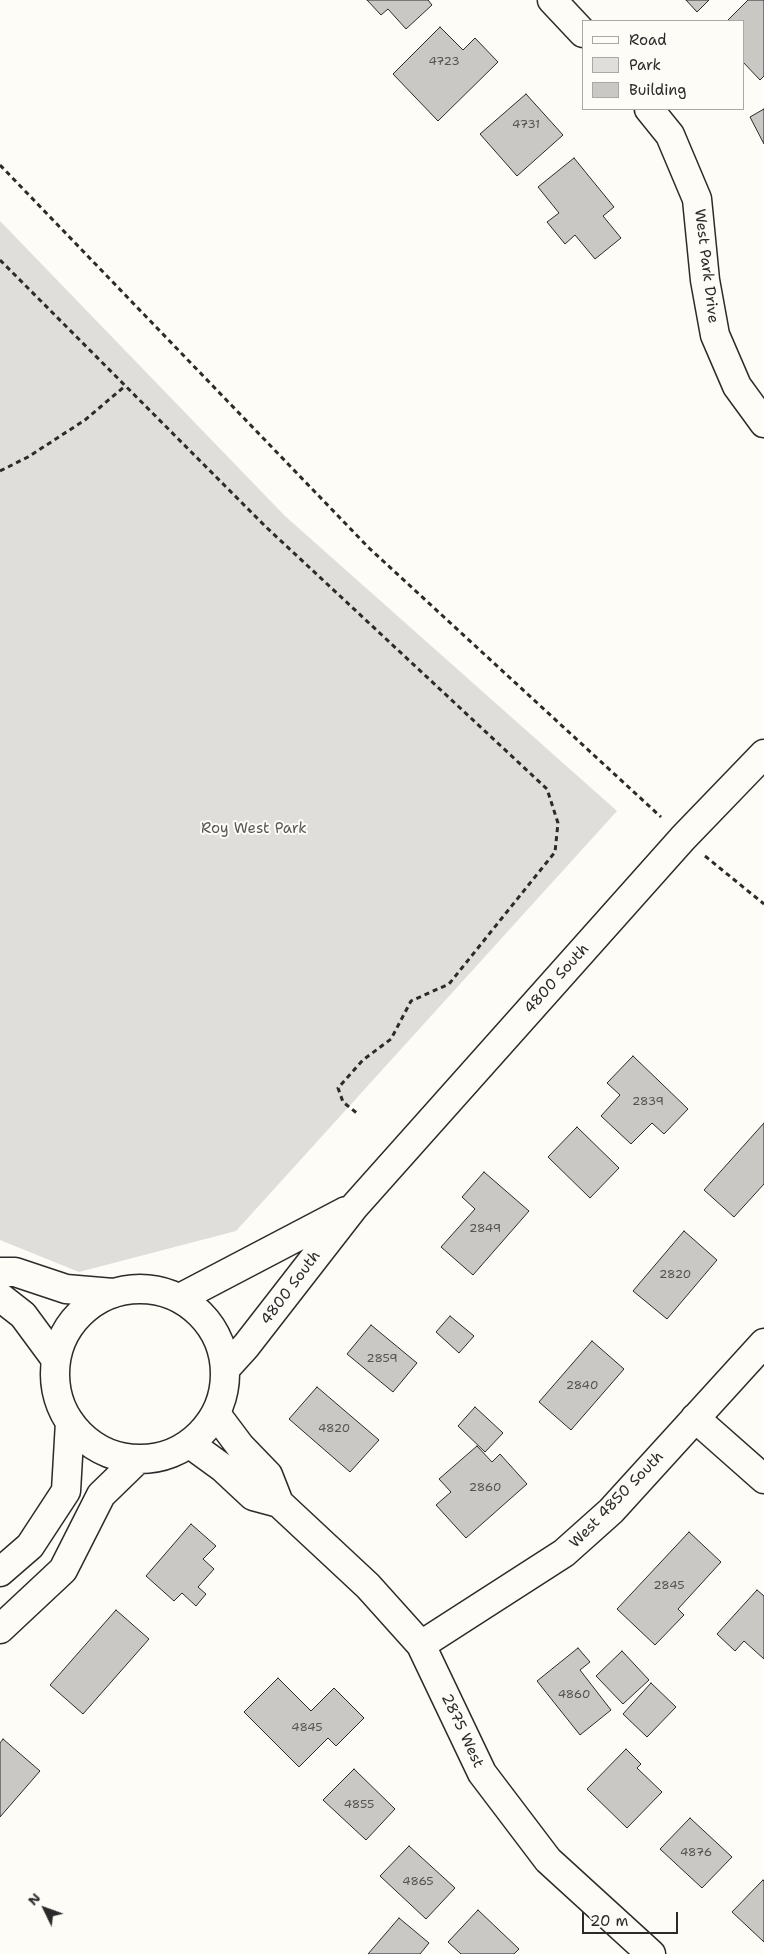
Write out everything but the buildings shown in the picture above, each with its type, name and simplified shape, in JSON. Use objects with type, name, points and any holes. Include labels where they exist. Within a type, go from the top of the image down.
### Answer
[{"type":"main road","points":[[552,0],[582,32]]},
{"type":"main road","name":"West Park Drive","points":[[650,110],[670,135],[697,199],[705,280],[715,336],[737,386],[764,423]]},
{"type":"main road","name":"4800 South","points":[[226,1368],[246,1346],[354,1207],[683,838],[764,754]]},
{"type":"main road","name":"4800 South","points":[[180,1298],[354,1207]]},
{"type":"main road","points":[[0,1272],[16,1272],[66,1289],[113,1293]]},
{"type":"main road","points":[[136,1288],[158,1290],[180,1298],[203,1315],[219,1340],[226,1368],[224,1392],[216,1414],[205,1429],[190,1444],[175,1452],[156,1458],[136,1460],[110,1454],[88,1442],[70,1422],[59,1401],[54,1376],[54,1357],[69,1326],[88,1306],[113,1293],[136,1288]]},
{"type":"main road","points":[[0,1297],[23,1314],[54,1357]]},
{"type":"main road","name":"West 4850 South","points":[[421,1645],[564,1554],[610,1510],[764,1343]]},
{"type":"main road","name":"2875 West","points":[[216,1414],[240,1446],[268,1475],[279,1502],[368,1586],[421,1645],[482,1773],[548,1860],[651,1954]]},
{"type":"main road","points":[[695,1418],[764,1479]]},
{"type":"main road","points":[[0,1572],[30,1546],[66,1491],[70,1422]]},
{"type":"main road","points":[[190,1444],[223,1468],[253,1496],[279,1502]]},
{"type":"main road","points":[[0,1629],[63,1570],[101,1495],[136,1460]]},
{"type":"path","points":[[0,165],[369,548],[644,802]]},
{"type":"path","points":[[0,260],[266,527],[547,789],[558,823],[555,852],[449,984],[411,1001],[391,1039],[363,1060],[338,1088],[343,1102],[358,1114]]},
{"type":"path","points":[[0,471],[28,457],[85,420],[125,386]]},
{"type":"path","points":[[716,864],[764,904]]},
{"type":"green space","name":"Roy West Park","points":[[0,221],[285,516],[617,811],[236,1231],[79,1272],[0,1240]]}]
